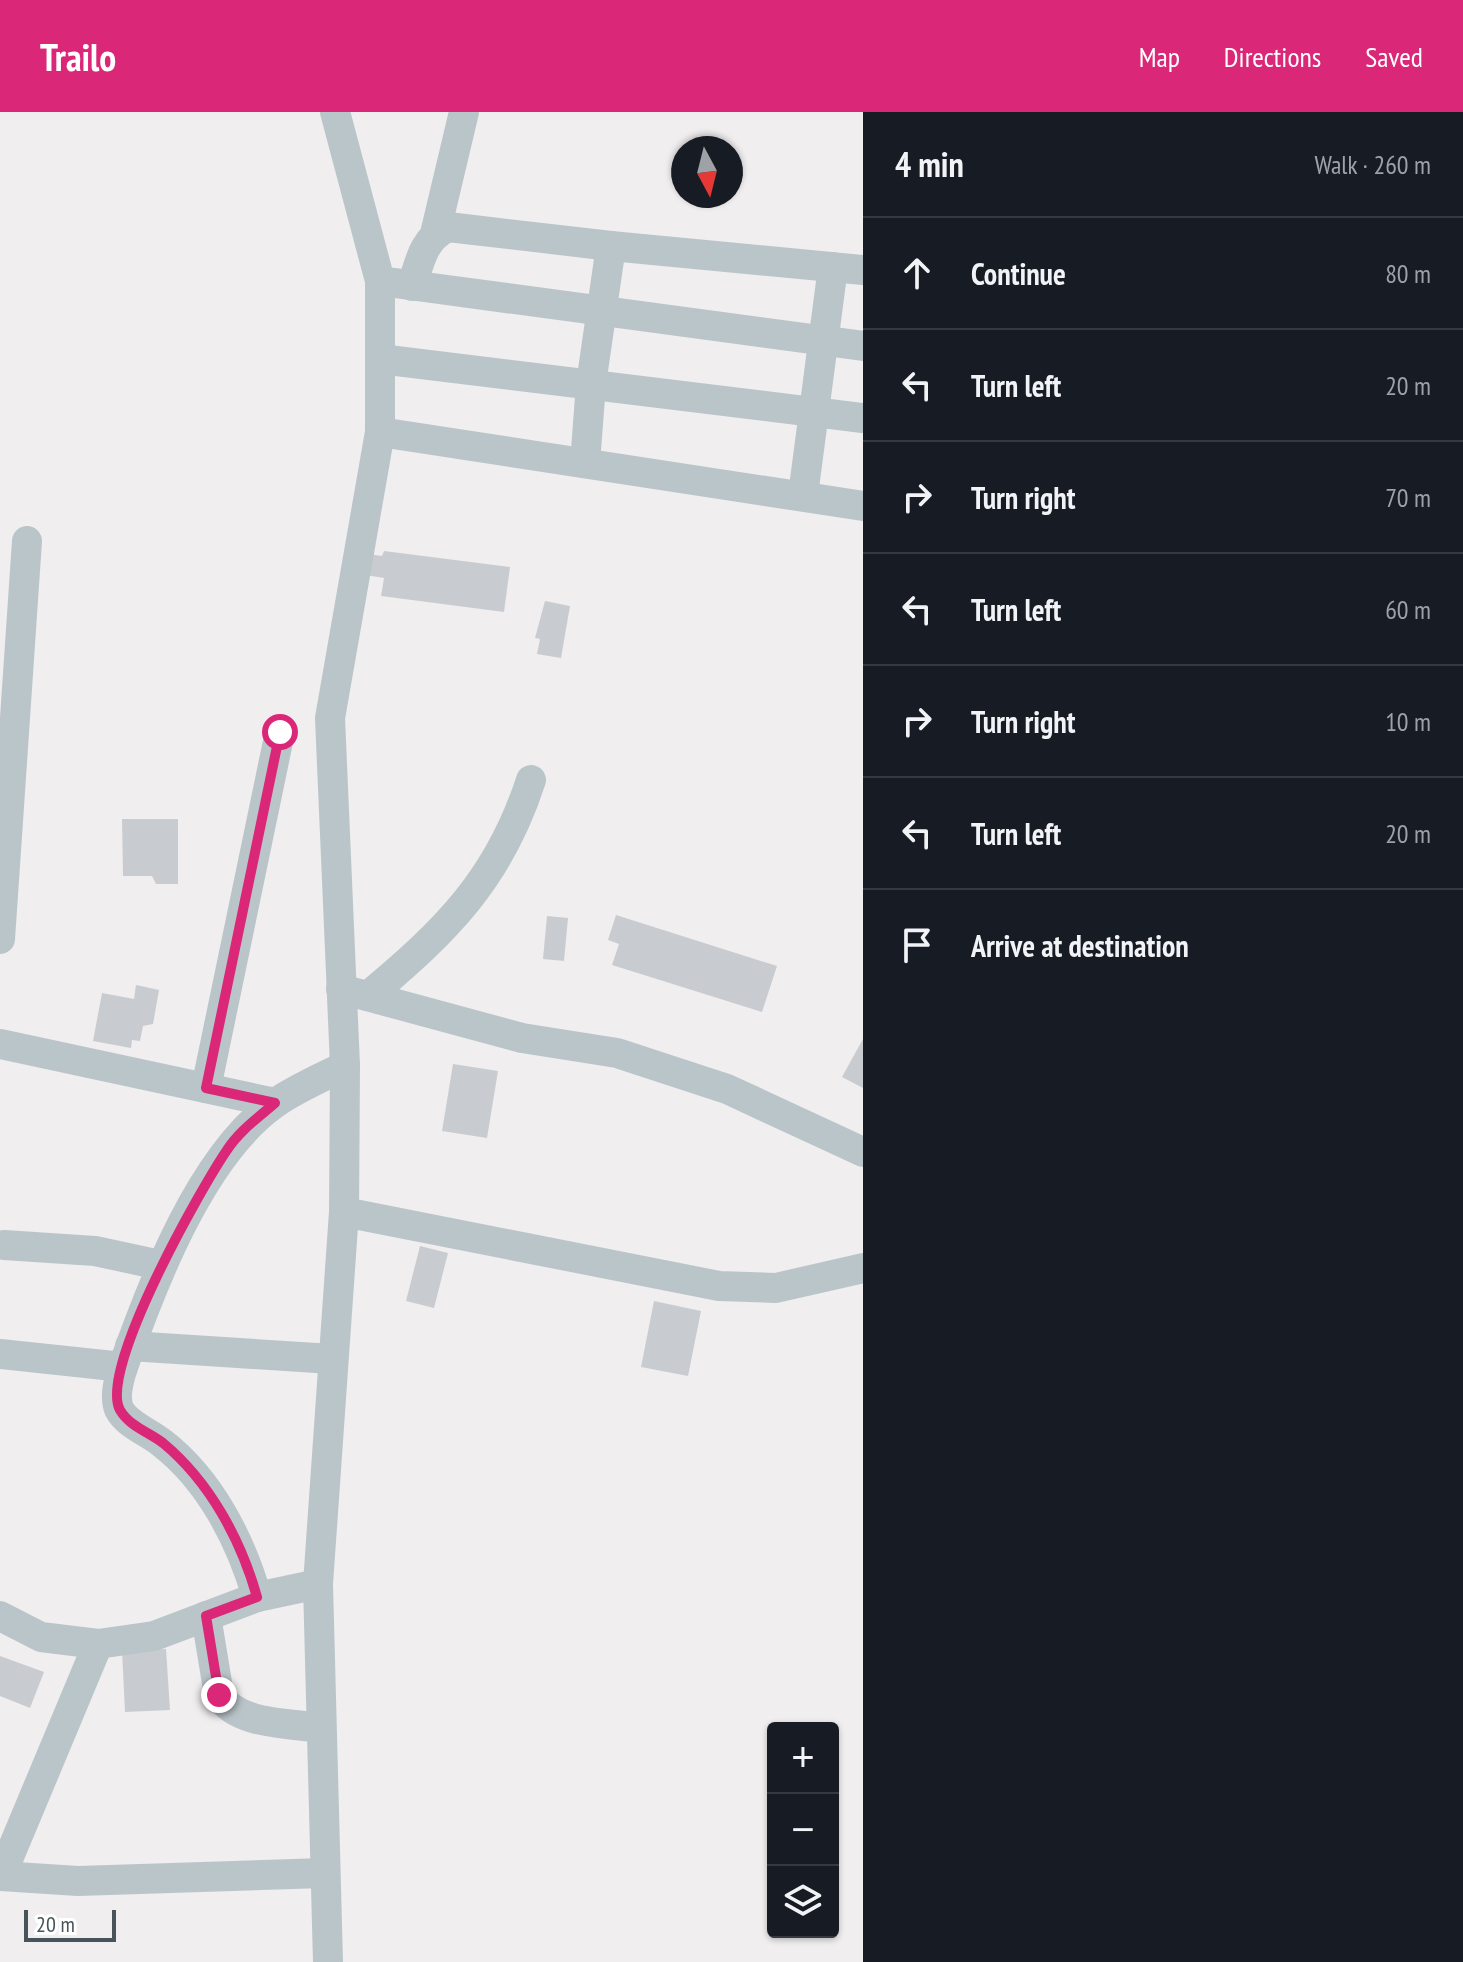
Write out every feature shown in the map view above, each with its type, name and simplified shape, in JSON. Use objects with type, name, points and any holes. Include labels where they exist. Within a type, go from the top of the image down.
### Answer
[{"type":"street","points":[[328,1962],[318,1584],[344,1212],[345,1066],[355,992],[330,718],[380,432],[380,281],[335,112]]},
{"type":"street","points":[[435,234],[464,112]]},
{"type":"street","points":[[412,286],[424,248],[435,234],[448,227],[848,268],[823,343],[816,415],[803,495]]},
{"type":"street","points":[[585,463],[591,384],[611,246]]},
{"type":"street","points":[[380,281],[863,346]]},
{"type":"street","points":[[380,359],[816,415],[863,418]]},
{"type":"street","points":[[380,432],[863,506]]},
{"type":"street","points":[[0,939],[8,698],[27,541]]},
{"type":"street","points":[[206,1088],[280,732]]},
{"type":"street","points":[[355,992],[432,943],[468,904],[497,863],[518,822],[531,780]]},
{"type":"street","points":[[355,992],[522,1038],[617,1053],[727,1089],[863,1152]]},
{"type":"street","points":[[0,1044],[275,1103]]},
{"type":"street","points":[[257,1597],[245,1557],[195,1476],[163,1443],[134,1425],[119,1408],[117,1386],[160,1265],[229,1147],[275,1103],[345,1066]]},
{"type":"street","points":[[344,1212],[719,1286],[776,1288],[863,1268]]},
{"type":"street","points":[[4,1245],[95,1251],[160,1265]]},
{"type":"street","points":[[0,1354],[332,1359]]},
{"type":"street","points":[[0,1616],[41,1637],[98,1644],[154,1636],[257,1597],[318,1584]]},
{"type":"street","points":[[206,1616],[219,1695],[226,1706],[239,1714],[321,1728]]},
{"type":"street","points":[[98,1644],[1,1876],[78,1881],[324,1873]]},
{"type":"building","points":[[384,551],[510,567],[504,612],[381,596],[384,578],[365,575],[368,554],[382,556]]},
{"type":"building","points":[[545,601],[570,606],[561,658],[537,654],[540,639],[535,638]]},
{"type":"building","points":[[122,819],[178,819],[178,884],[156,884],[152,876],[123,876]]},
{"type":"building","points":[[616,915],[777,966],[762,1012],[612,965],[619,944],[608,940]]},
{"type":"building","points":[[547,916],[568,918],[564,961],[543,959]]},
{"type":"building","points":[[136,985],[159,990],[153,1024],[143,1026],[140,1041],[132,1040],[131,1048],[93,1041],[102,993],[134,999]]},
{"type":"building","points":[[863,1039],[863,1088],[842,1077]]},
{"type":"building","points":[[453,1064],[498,1071],[487,1138],[442,1131]]},
{"type":"building","points":[[420,1246],[448,1253],[434,1308],[406,1301]]},
{"type":"building","points":[[654,1301],[701,1311],[688,1376],[641,1367]]},
{"type":"building","points":[[166,1649],[170,1710],[125,1712],[122,1651]]},
{"type":"building","points":[[0,1656],[44,1672],[30,1708],[0,1696]]},
{"type":"route","points":[[219,1695],[206,1616],[257,1597],[245,1557],[195,1476],[163,1443],[134,1425],[119,1408],[117,1386],[160,1265],[229,1147],[275,1103],[206,1088],[280,732]]}]
